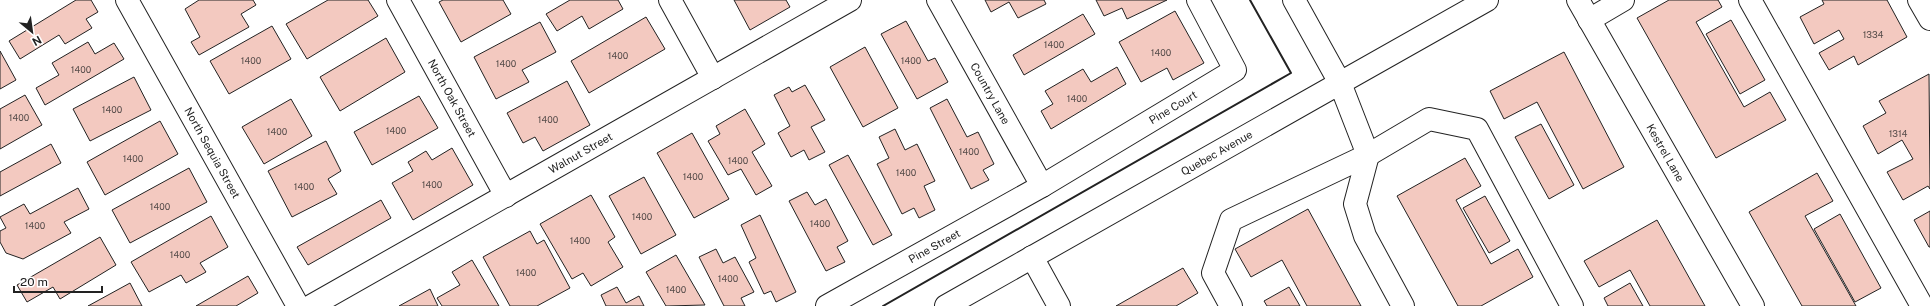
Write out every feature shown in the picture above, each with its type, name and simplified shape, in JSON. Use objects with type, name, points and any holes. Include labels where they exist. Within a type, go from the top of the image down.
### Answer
[{"type":"street","name":"North Sequia Street","points":[[127,0],[298,306]]},
{"type":"street","name":"North Oak Street","points":[[398,0],[506,196]]},
{"type":"street","points":[[670,0],[713,78]]},
{"type":"street","name":"Walnut Street","points":[[311,306],[850,0]]},
{"type":"street","name":"Country Lane","points":[[938,0],[1042,186]]},
{"type":"street","name":"Pine Court","points":[[1042,186],[1235,70],[1198,0]]},
{"type":"street","points":[[1294,0],[1340,83],[1368,155],[1355,204],[1365,236],[1403,306]]},
{"type":"street","name":"Quebec Avenue","points":[[946,306],[1487,0]]},
{"type":"street","name":"Kestrel Lane","points":[[1578,0],[1753,306]]},
{"type":"street","points":[[1589,20],[1624,0]]},
{"type":"street","points":[[1750,0],[1922,306]]},
{"type":"street","points":[[1919,0],[1930,19]]},
{"type":"street","points":[[1231,306],[1213,273],[1230,220],[1368,155],[1429,119],[1477,129],[1572,306]]},
{"type":"street","name":"Pine Street","points":[[827,306],[1042,186]]},
{"type":"street","points":[[1032,257],[1059,306]]},
{"type":"building","points":[[76,0],[91,0],[98,12],[86,19],[92,28],[65,44],[59,35],[20,59],[9,41]]},
{"type":"building","points":[[199,0],[253,0],[256,5],[241,14],[249,27],[199,55],[191,42],[200,37],[185,9]]},
{"type":"building","points":[[328,0],[368,0],[378,16],[307,59],[286,24]]},
{"type":"building","points":[[443,0],[503,0],[511,14],[461,42],[439,2]]},
{"type":"building","points":[[570,0],[618,0],[623,9],[589,29],[582,16],[557,31],[546,14]]},
{"type":"building","points":[[734,0],[786,0],[790,7],[750,30]]},
{"type":"building","points":[[985,0],[1044,0],[1046,4],[1018,18],[1009,2],[991,12]]},
{"type":"building","points":[[1096,0],[1167,0],[1127,19],[1122,8],[1104,16]]},
{"type":"building","points":[[1669,0],[1718,0],[1722,7],[1696,22],[1744,107],[1770,92],[1786,120],[1716,158],[1637,18]]},
{"type":"building","points":[[1822,0],[1887,0],[1907,37],[1858,65],[1854,56],[1829,70],[1819,53],[1844,39],[1839,30],[1814,44],[1800,17],[1824,4]]},
{"type":"building","points":[[1175,11],[1204,63],[1173,80],[1167,68],[1141,82],[1119,42]]},
{"type":"building","points":[[1083,14],[1095,34],[1024,75],[1013,55]]},
{"type":"building","points":[[646,17],[665,49],[589,93],[571,61]]},
{"type":"building","points":[[1731,20],[1765,80],[1740,94],[1706,34]]},
{"type":"building","points":[[906,21],[928,61],[935,58],[948,82],[917,99],[881,34]]},
{"type":"building","points":[[540,22],[556,52],[522,70],[529,82],[496,99],[474,57]]},
{"type":"building","points":[[272,26],[291,59],[229,94],[210,61]]},
{"type":"building","points":[[386,38],[405,72],[340,111],[320,77]]},
{"type":"building","points":[[88,42],[95,54],[114,43],[124,59],[45,105],[36,88],[59,75],[52,63]]},
{"type":"building","points":[[865,47],[898,108],[863,127],[830,67]]},
{"type":"building","points":[[0,51],[16,80],[0,89]]},
{"type":"building","points":[[1564,52],[1624,167],[1583,189],[1537,102],[1504,119],[1490,91]]},
{"type":"building","points":[[1117,67],[1126,84],[1051,129],[1041,111],[1053,104],[1045,91],[1083,69],[1091,82]]},
{"type":"building","points":[[1929,74],[1930,189],[1928,186],[1903,200],[1887,172],[1913,159],[1902,140],[1878,154],[1863,126],[1886,113],[1879,101]]},
{"type":"building","points":[[134,77],[151,110],[90,141],[73,109]]},
{"type":"building","points":[[567,81],[590,125],[543,151],[535,137],[523,143],[507,113]]},
{"type":"building","points":[[805,85],[825,120],[811,127],[825,152],[809,160],[804,150],[791,157],[778,133],[790,126],[774,95],[789,87],[792,92]]},
{"type":"building","points":[[25,95],[42,125],[0,149],[0,109]]},
{"type":"building","points":[[419,96],[438,128],[372,165],[354,132]]},
{"type":"building","points":[[291,99],[312,136],[264,164],[242,127]]},
{"type":"building","points":[[947,99],[967,137],[978,132],[994,164],[983,170],[989,180],[971,189],[930,108]]},
{"type":"building","points":[[745,109],[765,144],[752,152],[772,186],[756,195],[741,169],[728,175],[708,141],[720,134],[716,126]]},
{"type":"building","points":[[160,121],[178,154],[105,195],[87,162]]},
{"type":"building","points":[[1541,124],[1574,185],[1549,199],[1515,137]]},
{"type":"building","points":[[895,129],[905,150],[917,144],[935,181],[924,186],[935,210],[919,218],[914,208],[902,214],[877,164],[889,158],[879,137]]},
{"type":"building","points":[[692,133],[729,199],[694,218],[657,153]]},
{"type":"building","points":[[326,141],[341,171],[328,179],[337,194],[292,217],[268,171]]},
{"type":"building","points":[[51,144],[61,163],[0,196],[0,172]]},
{"type":"building","points":[[452,148],[473,185],[413,220],[392,183],[413,171],[408,162],[426,151],[432,160]]},
{"type":"building","points":[[848,155],[892,235],[873,245],[829,165]]},
{"type":"building","points":[[1465,158],[1481,186],[1456,200],[1491,264],[1518,249],[1533,277],[1481,306],[1458,306],[1397,196]]},
{"type":"building","points":[[189,168],[207,202],[130,243],[112,210]]},
{"type":"building","points":[[1817,173],[1833,201],[1805,216],[1856,306],[1802,306],[1749,212]]},
{"type":"building","points":[[644,177],[676,235],[641,254],[609,196]]},
{"type":"building","points":[[78,188],[89,209],[64,222],[71,233],[23,259],[6,253],[0,242],[0,231],[6,228],[0,217],[24,204],[30,214]]},
{"type":"building","points":[[807,192],[815,205],[826,199],[848,241],[837,247],[845,262],[826,271],[789,201]]},
{"type":"building","points":[[591,195],[615,237],[608,242],[623,267],[591,286],[583,273],[572,279],[540,224]]},
{"type":"building","points":[[1485,196],[1510,241],[1489,253],[1463,208]]},
{"type":"building","points":[[381,200],[391,218],[308,265],[297,247]]},
{"type":"building","points":[[1308,209],[1361,306],[1307,306],[1282,260],[1251,277],[1235,249]]},
{"type":"building","points":[[1930,211],[1930,247],[1929,247],[1914,220]]},
{"type":"building","points":[[1840,214],[1881,288],[1855,302],[1814,229]]},
{"type":"building","points":[[760,215],[796,292],[776,302],[771,291],[764,294],[749,262],[756,258],[741,225]]},
{"type":"building","points":[[211,216],[228,247],[200,263],[206,272],[186,283],[181,275],[149,292],[131,262]]},
{"type":"building","points":[[1657,220],[1705,306],[1650,306],[1630,270],[1599,287],[1584,261]]},
{"type":"building","points":[[530,231],[537,244],[544,240],[570,288],[537,306],[510,306],[483,257]]},
{"type":"building","points":[[100,237],[116,265],[60,299],[53,287],[27,302],[17,285]]},
{"type":"building","points":[[716,249],[723,263],[735,257],[754,292],[741,298],[745,306],[724,306],[699,257]]},
{"type":"building","points":[[676,255],[705,305],[666,306],[646,272]]},
{"type":"building","points":[[472,260],[499,306],[442,306],[437,298],[460,285],[452,272]]},
{"type":"building","points":[[1183,268],[1198,293],[1176,306],[1116,306]]},
{"type":"building","points":[[248,276],[258,293],[236,306],[196,306]]},
{"type":"building","points":[[130,283],[142,306],[88,306]]},
{"type":"building","points":[[1630,283],[1643,306],[1608,306],[1604,298]]},
{"type":"building","points":[[617,287],[626,303],[639,296],[644,306],[606,306],[601,295]]},
{"type":"building","points":[[1289,287],[1300,306],[1267,306],[1264,301]]},
{"type":"building","points":[[430,289],[438,306],[399,306]]},
{"type":"wall","points":[[883,306],[1291,73],[1250,0]]}]
